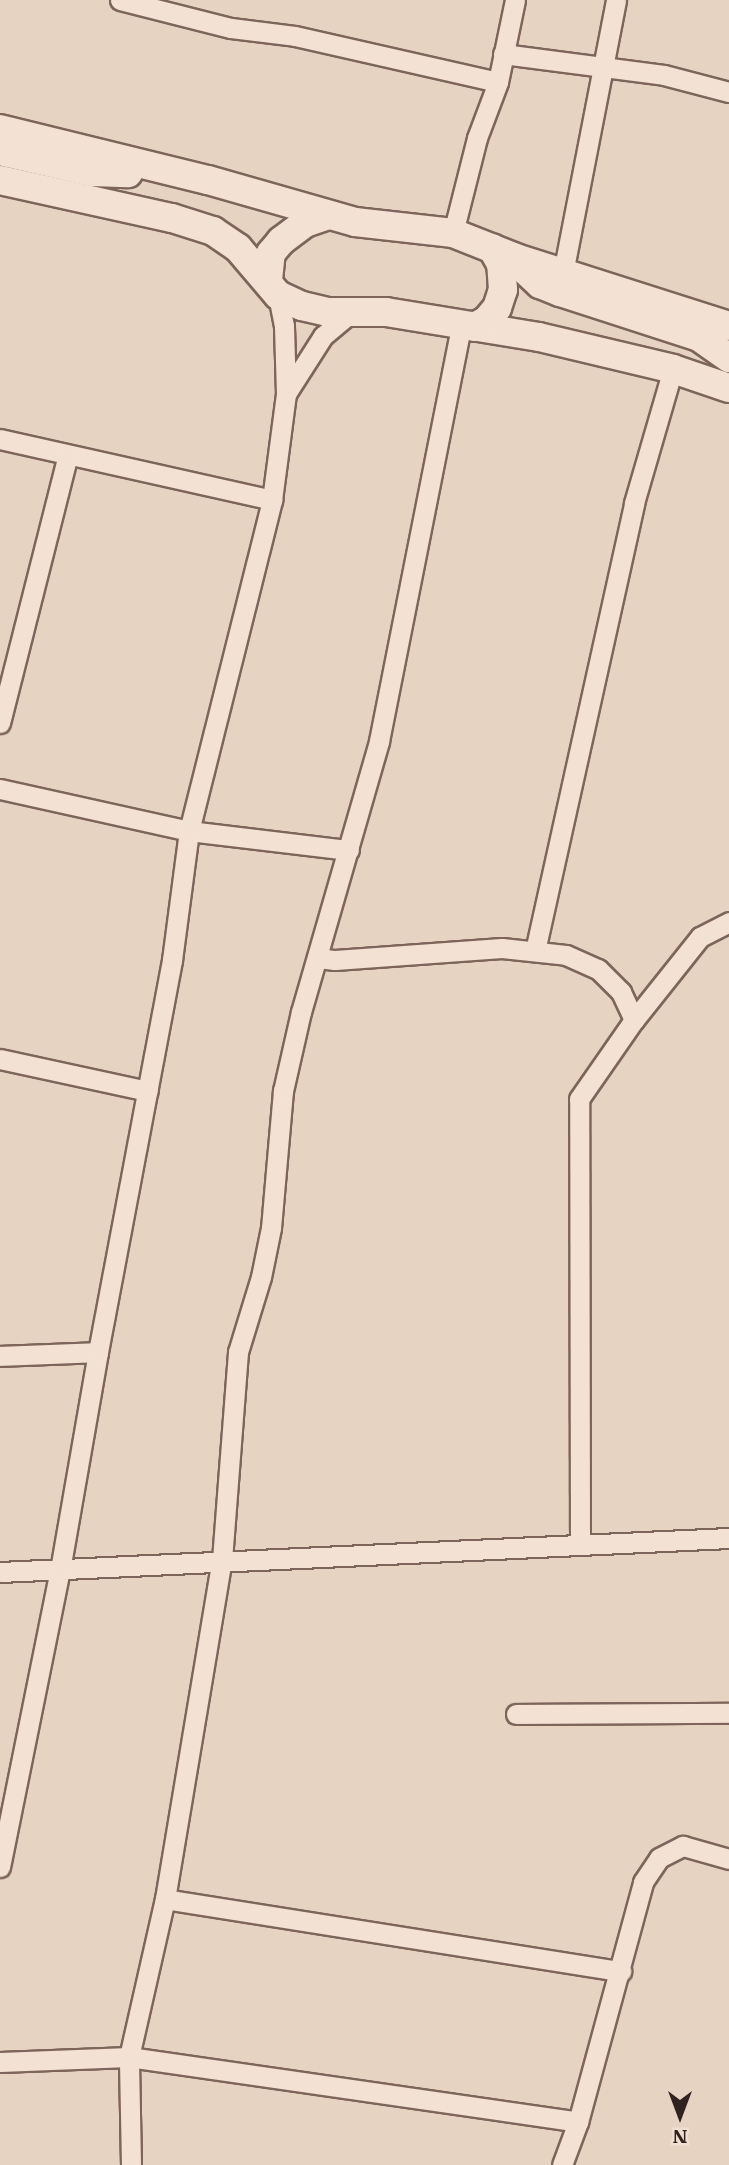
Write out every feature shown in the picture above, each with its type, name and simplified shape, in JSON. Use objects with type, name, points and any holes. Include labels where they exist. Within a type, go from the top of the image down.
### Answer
[{"type":"main road","points":[[0,129],[244,190],[328,215],[401,230],[453,233],[563,273],[729,326]]},
{"type":"main road","points":[[0,151],[92,172],[134,173],[223,192],[244,190]]},
{"type":"main road","points":[[92,172],[131,190],[188,205],[204,215],[213,232]]},
{"type":"main road","points":[[0,180],[172,218],[213,232],[238,248],[273,287],[302,306],[327,312],[386,312],[539,337],[673,369],[729,388]]},
{"type":"main road","points":[[273,287],[271,253],[281,241],[304,223],[328,215]]},
{"type":"main road","points":[[479,328],[497,308],[503,290],[501,264],[504,253]]},
{"type":"main road","points":[[504,253],[540,284],[699,337],[729,358]]},
{"type":"main road","points":[[479,328],[554,326],[729,358]]},
{"type":"street","points":[[120,0],[231,28],[295,36],[498,82]]},
{"type":"street","points":[[453,233],[477,138],[498,82],[515,0]]},
{"type":"street","points":[[563,273],[616,0]]},
{"type":"street","points":[[503,54],[664,75],[729,92]]},
{"type":"street","points":[[0,1867],[60,1570],[97,1352],[172,960],[189,831],[272,500],[286,394],[284,326],[273,287]]},
{"type":"street","points":[[286,394],[323,336],[353,311]]},
{"type":"street","points":[[131,2165],[129,2057],[165,1899],[222,1560],[239,1352],[261,1277],[271,1228],[283,1091],[301,1012],[379,741],[479,328]]},
{"type":"street","points":[[535,951],[634,503],[673,369]]},
{"type":"street","points":[[0,439],[272,500]]},
{"type":"street","points":[[0,723],[68,455]]},
{"type":"street","points":[[0,789],[189,831],[349,850]]},
{"type":"street","points":[[580,1545],[579,1099],[634,1020],[700,937],[729,922]]},
{"type":"street","points":[[318,958],[335,961],[446,950],[535,951],[566,955],[598,969],[621,992],[634,1020]]},
{"type":"street","points":[[0,1059],[148,1091]]},
{"type":"street","points":[[0,1356],[97,1352]]},
{"type":"street","points":[[0,1572],[729,1538]]},
{"type":"street","points":[[516,1714],[729,1713]]},
{"type":"street","points":[[562,2165],[578,2122],[643,1882],[659,1858],[683,1846],[729,1859]]},
{"type":"street","points":[[165,1899],[621,1971]]},
{"type":"street","points":[[0,2062],[129,2057],[578,2122]]}]
